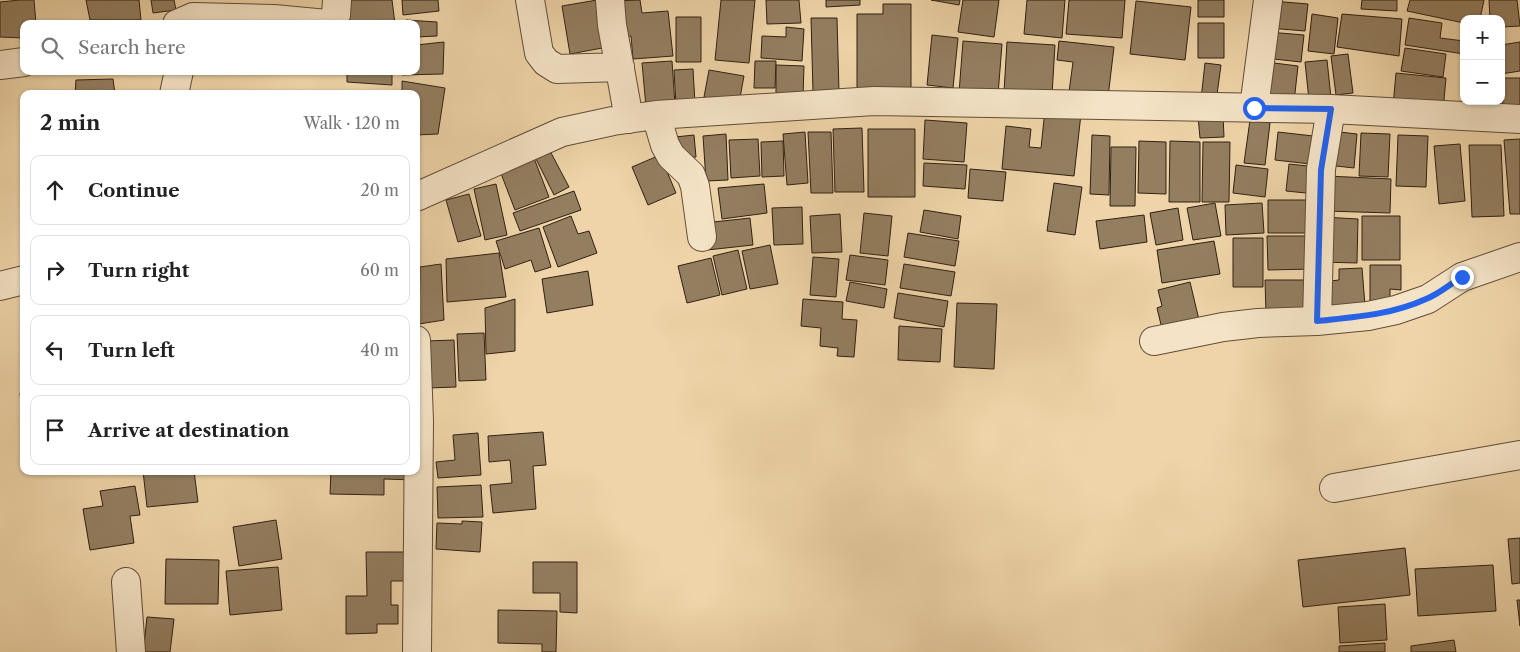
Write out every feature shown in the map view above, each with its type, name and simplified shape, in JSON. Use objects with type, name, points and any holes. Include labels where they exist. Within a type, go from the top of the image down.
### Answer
[{"type":"street","points":[[334,20],[337,0]]},
{"type":"street","points":[[530,0],[539,53],[546,62],[557,69],[620,66]]},
{"type":"street","points":[[610,0],[612,25],[629,119]]},
{"type":"street","points":[[1254,108],[1268,0]]},
{"type":"street","points":[[188,16],[285,20]]},
{"type":"street","points":[[0,65],[20,62]]},
{"type":"street","points":[[175,90],[178,75]]},
{"type":"street","points":[[420,195],[562,132],[656,115],[874,101],[1331,109],[1520,119]]},
{"type":"street","points":[[1317,321],[1321,170],[1331,109]]},
{"type":"street","points":[[656,115],[664,145],[671,156],[691,175],[695,186],[702,237]]},
{"type":"street","points":[[1154,341],[1232,326],[1317,321],[1368,316],[1396,310],[1428,299],[1462,277],[1520,257]]},
{"type":"street","points":[[0,286],[20,281]]},
{"type":"street","points":[[1334,488],[1520,454]]},
{"type":"street","points":[[417,652],[419,475]]},
{"type":"street","points":[[126,582],[130,652]]},
{"type":"building","points":[[34,0],[36,20],[20,20],[20,38],[0,37],[0,2]]},
{"type":"building","points":[[86,0],[139,0],[141,20],[90,20]]},
{"type":"building","points":[[151,0],[174,0],[176,10],[153,13]]},
{"type":"building","points":[[343,0],[392,0],[394,20],[342,20]]},
{"type":"building","points":[[402,0],[438,0],[439,11],[403,15]]},
{"type":"building","points":[[597,0],[613,46],[570,54],[562,6]]},
{"type":"building","points":[[640,0],[642,13],[668,11],[673,56],[633,59],[631,36],[616,38],[613,1]]},
{"type":"building","points":[[721,0],[755,0],[749,63],[715,60]]},
{"type":"building","points":[[766,0],[799,0],[801,23],[767,24]]},
{"type":"building","points":[[826,0],[860,0],[860,5],[826,7]]},
{"type":"building","points":[[931,0],[960,0],[959,5]]},
{"type":"building","points":[[963,0],[999,0],[994,37],[958,32]]},
{"type":"building","points":[[1027,0],[1065,0],[1062,38],[1024,34]]},
{"type":"building","points":[[1069,0],[1125,0],[1122,38],[1066,34]]},
{"type":"building","points":[[1198,0],[1224,0],[1224,17],[1198,17]]},
{"type":"building","points":[[1362,0],[1397,0],[1397,11],[1361,9]]},
{"type":"building","points":[[1410,0],[1484,0],[1481,15],[1460,15],[1460,22],[1407,11]]},
{"type":"building","points":[[1489,0],[1517,0],[1520,26],[1505,27],[1505,15],[1490,15]]},
{"type":"building","points":[[1136,1],[1191,7],[1185,60],[1130,54]]},
{"type":"building","points":[[1272,1],[1308,4],[1305,31],[1269,28]]},
{"type":"building","points":[[883,4],[911,4],[911,91],[857,91],[857,14],[883,14]]},
{"type":"building","points":[[1312,14],[1338,18],[1334,54],[1308,51]]},
{"type":"building","points":[[1342,14],[1402,19],[1399,56],[1337,47]]},
{"type":"building","points":[[676,17],[701,17],[701,62],[676,62]]},
{"type":"building","points":[[811,18],[837,18],[839,92],[813,92]]},
{"type":"building","points":[[1409,18],[1442,23],[1440,38],[1460,40],[1460,53],[1405,45]]},
{"type":"building","points":[[420,21],[437,22],[437,36],[420,37]]},
{"type":"building","points":[[1198,23],[1224,23],[1224,58],[1198,58]]},
{"type":"building","points":[[786,27],[804,29],[802,61],[761,58],[762,36],[786,37]]},
{"type":"building","points":[[1268,32],[1304,35],[1301,62],[1265,58]]},
{"type":"building","points":[[932,35],[958,38],[953,88],[927,85]]},
{"type":"building","points":[[963,41],[1002,44],[998,95],[959,93]]},
{"type":"building","points":[[1059,41],[1114,47],[1108,97],[1069,92],[1073,62],[1057,60]]},
{"type":"building","points":[[444,42],[443,74],[420,75],[420,45]]},
{"type":"building","points":[[1007,42],[1055,45],[1052,95],[1004,92]]},
{"type":"building","points":[[1520,42],[1520,71],[1505,73],[1505,44]]},
{"type":"building","points":[[1405,48],[1446,54],[1443,77],[1401,71]]},
{"type":"building","points":[[1348,54],[1353,93],[1336,95],[1331,56]]},
{"type":"building","points":[[1327,60],[1331,98],[1309,100],[1305,62]]},
{"type":"building","points":[[672,61],[675,105],[646,107],[642,63]]},
{"type":"building","points":[[755,61],[776,61],[775,88],[754,88]]},
{"type":"building","points":[[1266,62],[1298,66],[1294,102],[1262,98]]},
{"type":"building","points":[[1205,63],[1221,65],[1216,102],[1201,99]]},
{"type":"building","points":[[776,65],[804,66],[803,96],[776,95]]},
{"type":"building","points":[[693,69],[695,104],[676,105],[674,70]]},
{"type":"building","points":[[709,70],[744,76],[739,103],[704,97]]},
{"type":"building","points":[[1396,73],[1446,78],[1443,111],[1393,106]]},
{"type":"building","points":[[347,75],[392,75],[392,85],[347,82]]},
{"type":"building","points":[[1505,78],[1520,78],[1520,110],[1503,110],[1503,105],[1505,105]]},
{"type":"building","points":[[113,79],[114,90],[75,90],[76,80]]},
{"type":"building","points":[[402,81],[445,88],[438,134],[420,135],[420,90],[402,90]]},
{"type":"building","points":[[1468,105],[1496,105],[1496,112],[1467,111]]},
{"type":"building","points":[[1045,110],[1081,114],[1074,176],[1002,169],[1006,126],[1031,129],[1029,147],[1041,148]]},
{"type":"building","points":[[1223,115],[1224,137],[1200,138],[1198,116]]},
{"type":"building","points":[[925,120],[967,123],[964,162],[923,159]]},
{"type":"building","points":[[1250,120],[1270,123],[1265,165],[1244,163]]},
{"type":"building","points":[[862,128],[864,192],[835,192],[833,129]]},
{"type":"building","points":[[868,129],[915,129],[915,197],[868,197]]},
{"type":"building","points":[[1331,131],[1357,134],[1354,168],[1327,165]]},
{"type":"building","points":[[805,132],[808,183],[787,185],[783,134]]},
{"type":"building","points":[[808,132],[831,132],[833,193],[811,193]]},
{"type":"building","points":[[1278,132],[1322,137],[1319,165],[1275,160]]},
{"type":"building","points":[[1361,133],[1390,134],[1388,177],[1359,176]]},
{"type":"building","points":[[726,134],[728,180],[706,181],[703,136]]},
{"type":"building","points":[[694,135],[696,157],[677,159],[675,137]]},
{"type":"building","points":[[1092,135],[1110,136],[1109,195],[1090,194]]},
{"type":"building","points":[[1398,135],[1428,136],[1426,187],[1396,186]]},
{"type":"building","points":[[758,139],[760,176],[731,178],[729,140]]},
{"type":"building","points":[[1520,139],[1520,214],[1510,214],[1504,140]]},
{"type":"building","points":[[783,141],[784,176],[762,177],[761,142]]},
{"type":"building","points":[[1139,141],[1166,142],[1166,194],[1138,193]]},
{"type":"building","points":[[1170,141],[1200,142],[1200,202],[1169,202]]},
{"type":"building","points":[[1203,142],[1230,142],[1229,202],[1202,202]]},
{"type":"building","points":[[1460,144],[1465,201],[1439,204],[1434,146]]},
{"type":"building","points":[[1469,145],[1501,145],[1504,216],[1472,217]]},
{"type":"building","points":[[1111,147],[1136,147],[1135,206],[1110,206]]},
{"type":"building","points":[[549,149],[569,187],[554,195],[535,157]]},
{"type":"building","points":[[660,155],[676,193],[648,205],[632,167]]},
{"type":"building","points":[[534,158],[549,197],[515,210],[500,171]]},
{"type":"building","points":[[924,163],[967,165],[965,189],[923,186]]},
{"type":"building","points":[[1289,164],[1318,167],[1316,194],[1286,191]]},
{"type":"building","points":[[1236,165],[1268,169],[1265,197],[1233,193]]},
{"type":"building","points":[[970,169],[1006,172],[1003,201],[968,198]]},
{"type":"building","points":[[1327,176],[1391,179],[1390,213],[1326,211]]},
{"type":"building","points":[[1054,183],[1082,187],[1075,235],[1047,231]]},
{"type":"building","points":[[496,184],[507,235],[485,240],[474,189]]},
{"type":"building","points":[[764,184],[767,213],[722,219],[718,188]]},
{"type":"building","points":[[574,191],[581,210],[520,231],[513,213]]},
{"type":"building","points":[[469,194],[481,236],[458,242],[446,200]]},
{"type":"building","points":[[1268,200],[1314,200],[1315,233],[1268,233]]},
{"type":"building","points":[[1215,203],[1221,236],[1193,240],[1187,208]]},
{"type":"building","points":[[1262,203],[1264,233],[1226,235],[1225,205]]},
{"type":"building","points":[[802,207],[803,244],[774,245],[772,208]]},
{"type":"building","points":[[1178,208],[1183,240],[1156,245],[1150,213]]},
{"type":"building","points":[[924,210],[961,216],[958,239],[920,232]]},
{"type":"building","points":[[864,213],[892,216],[888,256],[860,253]]},
{"type":"building","points":[[840,214],[842,252],[812,253],[810,216]]},
{"type":"building","points":[[1144,215],[1147,242],[1100,249],[1096,221]]},
{"type":"building","points":[[571,216],[578,234],[589,231],[597,253],[558,267],[543,227]]},
{"type":"building","points":[[1362,216],[1400,216],[1400,260],[1362,260]]},
{"type":"building","points":[[1322,217],[1358,219],[1357,263],[1320,262]]},
{"type":"building","points":[[750,218],[753,245],[707,250],[704,223]]},
{"type":"building","points":[[539,228],[551,267],[535,272],[531,260],[505,269],[496,241]]},
{"type":"building","points":[[908,233],[959,241],[955,266],[904,257]]},
{"type":"building","points":[[1267,236],[1313,236],[1314,269],[1268,270]]},
{"type":"building","points":[[1233,238],[1263,238],[1263,287],[1233,287]]},
{"type":"building","points":[[1214,241],[1220,274],[1162,283],[1157,250]]},
{"type":"building","points":[[770,245],[778,284],[750,289],[742,251]]},
{"type":"building","points":[[738,250],[747,289],[722,295],[713,256]]},
{"type":"building","points":[[499,253],[506,297],[447,302],[446,259]]},
{"type":"building","points":[[850,255],[888,260],[885,285],[846,280]]},
{"type":"building","points":[[813,257],[839,259],[836,297],[810,295]]},
{"type":"building","points":[[711,258],[720,295],[687,303],[678,266]]},
{"type":"building","points":[[441,264],[444,320],[420,324],[420,267]]},
{"type":"building","points":[[904,264],[955,272],[951,296],[900,288]]},
{"type":"building","points":[[1370,265],[1401,265],[1401,290],[1390,289],[1390,301],[1370,301]]},
{"type":"building","points":[[1362,268],[1365,305],[1323,308],[1321,282],[1339,280],[1339,269]]},
{"type":"building","points":[[588,271],[593,305],[547,313],[542,279]]},
{"type":"building","points":[[1265,280],[1312,280],[1312,313],[1266,313]]},
{"type":"building","points":[[850,282],[887,289],[884,308],[846,301]]},
{"type":"building","points":[[1190,282],[1200,324],[1163,333],[1157,308],[1162,306],[1158,290]]},
{"type":"building","points":[[898,293],[948,301],[944,327],[894,318]]},
{"type":"building","points":[[515,299],[515,351],[486,354],[485,308]]},
{"type":"building","points":[[803,299],[843,302],[842,319],[857,320],[854,357],[837,356],[838,348],[820,346],[821,328],[801,326]]},
{"type":"building","points":[[957,303],[997,304],[994,369],[954,367]]},
{"type":"building","points":[[899,326],[942,329],[940,362],[898,360]]},
{"type":"building","points":[[484,333],[486,380],[459,381],[457,334]]},
{"type":"building","points":[[454,340],[456,387],[428,388],[426,341]]},
{"type":"building","points":[[543,432],[546,465],[533,466],[536,509],[493,513],[490,485],[512,483],[510,460],[489,462],[488,436]]},
{"type":"building","points":[[478,433],[481,475],[438,478],[436,462],[455,460],[453,435]]},
{"type":"building","points":[[143,475],[195,475],[198,502],[147,507]]},
{"type":"building","points":[[331,475],[415,475],[415,480],[384,479],[384,495],[330,494]]},
{"type":"building","points":[[481,485],[483,517],[438,518],[437,487]]},
{"type":"building","points":[[135,486],[140,515],[130,516],[134,543],[90,550],[83,509],[103,506],[100,491]]},
{"type":"building","points":[[276,520],[282,559],[239,566],[233,527]]},
{"type":"building","points":[[462,521],[482,522],[480,552],[436,549],[437,523],[462,524]]},
{"type":"building","points":[[1520,538],[1520,583],[1512,584],[1508,539]]},
{"type":"building","points":[[1405,548],[1410,595],[1303,607],[1298,560]]},
{"type":"building","points":[[366,552],[408,552],[409,581],[391,581],[391,605],[398,605],[398,624],[377,624],[377,633],[346,634],[346,596],[367,596]]},
{"type":"building","points":[[166,559],[219,560],[218,604],[165,604]]},
{"type":"building","points":[[533,562],[577,562],[577,613],[560,612],[560,593],[533,593]]},
{"type":"building","points":[[1493,565],[1496,611],[1418,616],[1415,569]]},
{"type":"building","points":[[278,567],[282,610],[230,615],[226,571]]},
{"type":"building","points":[[1517,600],[1520,600],[1520,626]]},
{"type":"building","points":[[1385,604],[1387,640],[1340,643],[1338,607]]},
{"type":"building","points":[[498,610],[557,611],[556,652],[542,652],[542,644],[498,643]]},
{"type":"building","points":[[147,617],[174,619],[170,652],[132,652],[144,645]]},
{"type":"building","points":[[1454,640],[1456,652],[1411,652],[1411,646]]},
{"type":"building","points":[[1385,643],[1385,652],[1339,652],[1339,646]]},
{"type":"route","points":[[1254,108],[1331,109],[1321,170],[1317,321],[1368,316],[1396,310],[1428,299],[1462,277]]}]
